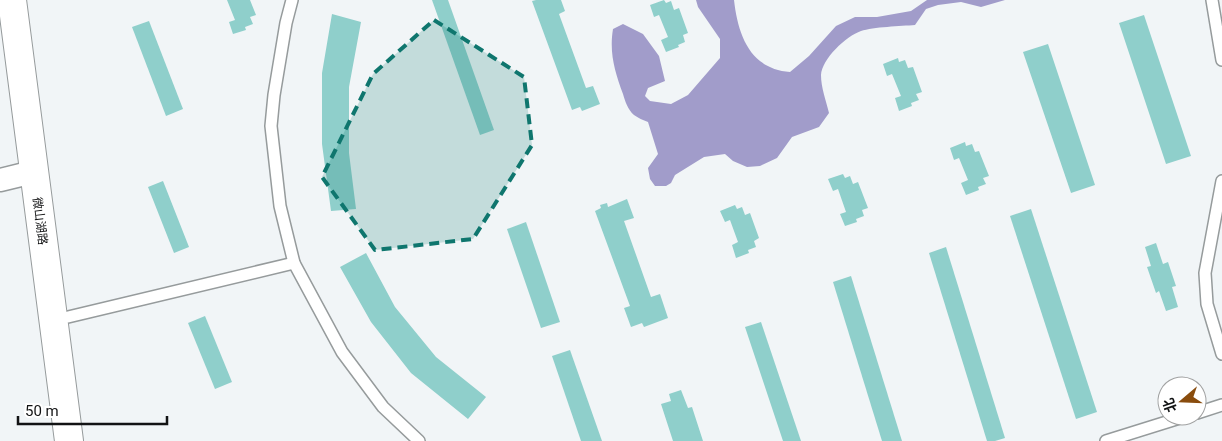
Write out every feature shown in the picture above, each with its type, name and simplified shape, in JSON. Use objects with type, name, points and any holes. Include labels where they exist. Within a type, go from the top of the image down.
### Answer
[{"type":"street","name":"微山湖路","points":[[12,0],[68,441]]},
{"type":"street","name":"微山湖路","points":[[29,0],[85,441]]},
{"type":"street","points":[[0,180],[33,172]]},
{"type":"lane","points":[[292,0],[284,32],[274,95],[272,126],[280,206],[294,263],[342,352],[383,407],[420,441]]},
{"type":"lane","points":[[1212,0],[1222,60]]},
{"type":"lane","points":[[1222,181],[1205,273],[1207,304],[1222,354]]},
{"type":"lane","points":[[68,317],[294,263]]},
{"type":"lane","points":[[1207,410],[1222,405]]},
{"type":"lane","points":[[1106,441],[1157,425]]},
{"type":"highlighted area","points":[[434,20],[524,77],[532,145],[473,239],[375,250],[322,177],[373,74]]},
{"type":"shaded area","points":[[696,0],[734,0],[739,26],[748,48],[765,64],[790,72],[809,56],[836,26],[855,17],[877,17],[911,11],[927,0],[1005,0],[981,7],[961,2],[938,5],[926,9],[915,25],[873,29],[855,34],[830,55],[822,69],[822,85],[829,113],[819,127],[792,137],[777,158],[760,166],[747,167],[733,161],[725,154],[704,157],[675,175],[671,183],[666,186],[655,186],[650,179],[648,168],[658,154],[648,122],[634,115],[628,108],[625,100],[614,62],[612,46],[613,29],[623,24],[643,34],[659,56],[665,81],[648,88],[645,96],[650,101],[671,104],[688,95],[720,58],[720,39],[698,7]]},
{"type":"building","points":[[227,0],[250,0],[256,15],[250,17],[253,24],[245,27],[246,30],[233,34],[229,22],[235,20]]},
{"type":"building","points":[[432,0],[448,0],[494,130],[480,135]]},
{"type":"building","points":[[561,0],[565,11],[559,14],[586,88],[593,86],[600,104],[582,111],[580,107],[572,110],[532,1]]},
{"type":"building","points":[[664,0],[666,3],[671,1],[674,10],[679,8],[688,33],[683,35],[685,42],[678,45],[679,47],[666,52],[661,40],[668,37],[659,15],[654,17],[650,5]]},
{"type":"building","points":[[332,14],[361,22],[349,87],[349,153],[356,209],[331,211],[322,144],[322,73]]},
{"type":"building","points":[[1144,15],[1191,156],[1166,164],[1119,23]]},
{"type":"building","points":[[149,21],[183,109],[166,116],[132,27]]},
{"type":"building","points":[[1048,44],[1095,185],[1071,193],[1023,52]]},
{"type":"building","points":[[898,58],[899,62],[905,60],[908,68],[913,67],[922,92],[916,94],[919,100],[911,103],[912,106],[899,111],[895,98],[901,96],[892,74],[887,76],[883,64]]},
{"type":"building","points":[[965,142],[966,146],[972,144],[975,152],[979,151],[989,176],[983,178],[986,184],[978,187],[979,190],[966,195],[961,183],[968,180],[959,158],[954,160],[950,148]]},
{"type":"building","points":[[843,174],[845,178],[850,176],[853,184],[858,182],[868,208],[862,210],[864,216],[856,219],[857,222],[845,226],[840,214],[846,212],[838,189],[833,191],[828,179]]},
{"type":"building","points":[[163,181],[189,247],[174,253],[148,187]]},
{"type":"building","points":[[627,199],[634,218],[624,221],[651,297],[660,294],[668,318],[644,327],[642,323],[631,327],[624,308],[630,306],[595,211],[601,208],[600,205],[607,203],[608,207]]},
{"type":"building","points":[[735,205],[737,209],[742,207],[745,215],[750,213],[759,238],[754,241],[756,247],[748,250],[749,253],[736,258],[732,245],[738,242],[730,220],[725,222],[720,211]]},
{"type":"building","points":[[1031,209],[1097,412],[1076,419],[1010,216]]},
{"type":"building","points":[[526,222],[560,322],[541,328],[507,229]]},
{"type":"building","points":[[1156,243],[1163,264],[1168,262],[1176,286],[1172,287],[1178,307],[1166,311],[1159,291],[1156,293],[1147,267],[1151,266],[1145,247]]},
{"type":"building","points":[[946,247],[1005,438],[995,441],[987,441],[929,253]]},
{"type":"building","points":[[366,253],[395,307],[436,357],[486,397],[468,419],[411,373],[371,322],[340,267]]},
{"type":"building","points":[[851,276],[902,441],[882,441],[833,282]]},
{"type":"building","points":[[205,316],[232,382],[215,389],[188,323]]},
{"type":"building","points":[[761,322],[801,441],[783,441],[745,327]]},
{"type":"building","points":[[570,350],[602,441],[581,441],[552,356]]},
{"type":"building","points":[[681,390],[688,408],[692,407],[703,441],[673,441],[661,404],[671,401],[669,394]]}]
